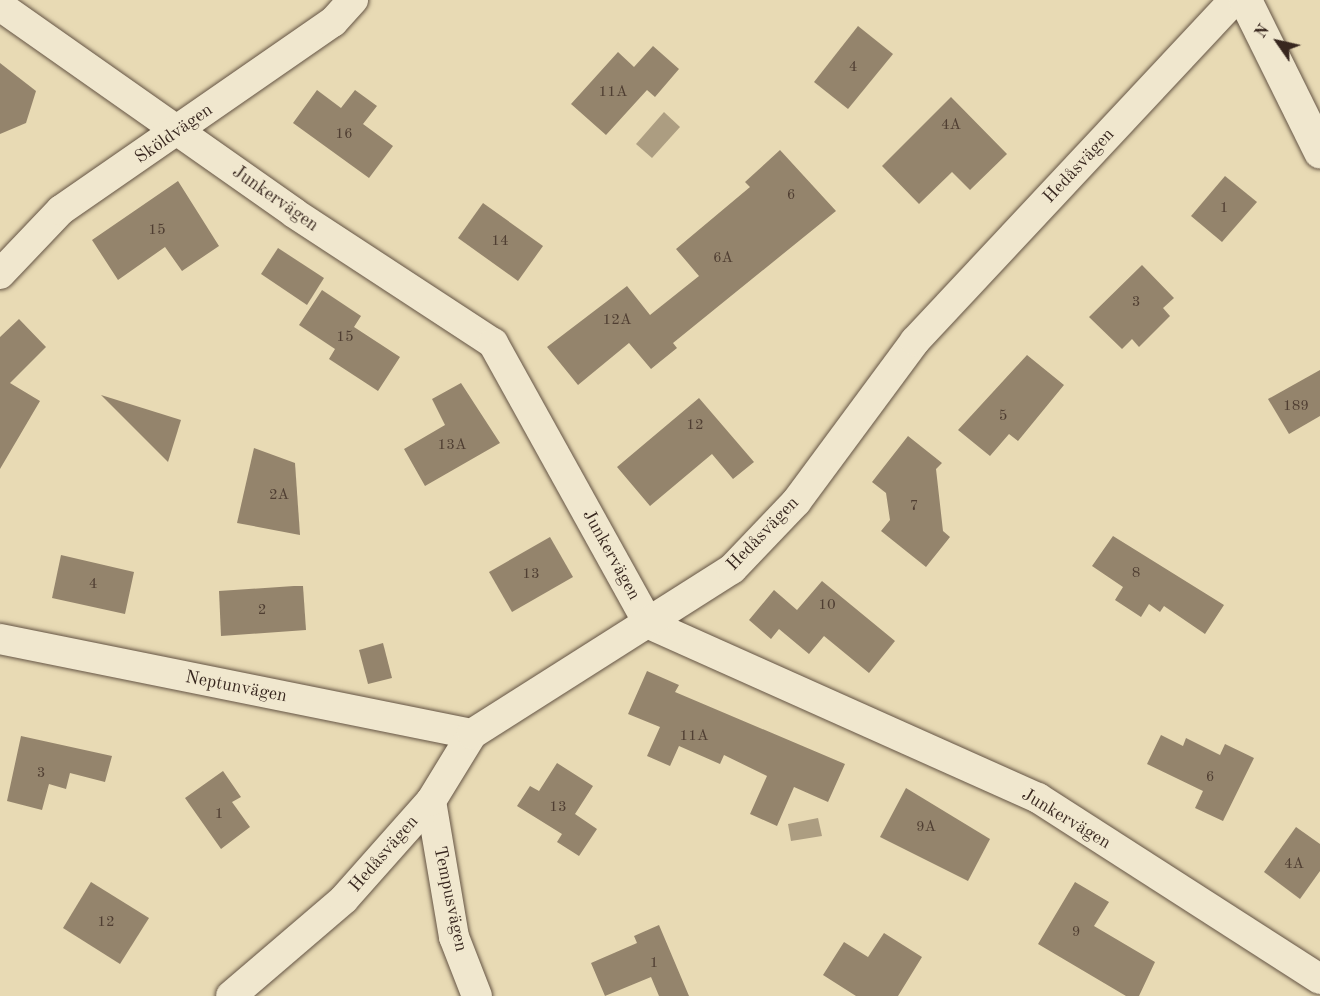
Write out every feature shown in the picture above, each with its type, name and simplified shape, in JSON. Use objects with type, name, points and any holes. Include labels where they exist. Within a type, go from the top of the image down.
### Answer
[{"type":"main road","points":[[1245,0],[1320,152]]},
{"type":"street","name":"Sköldvägen","points":[[0,274],[61,210],[179,131],[333,22],[353,0]]},
{"type":"street","name":"Hedåsvägen","points":[[231,996],[344,899],[431,801],[472,734],[732,569],[780,519],[915,341],[1234,0]]},
{"type":"street","name":"Junkervägen","points":[[0,6],[179,131],[493,344],[648,624],[1038,798],[1320,979]]},
{"type":"street","name":"Neptunvägen","points":[[0,639],[472,734]]},
{"type":"street","name":"Tempusvägen","points":[[431,801],[454,937],[477,996]]},
{"type":"shaded area","points":[[664,112],[680,127],[652,158],[636,144]]},
{"type":"shaded area","points":[[818,818],[822,836],[791,841],[788,824]]},
{"type":"building","points":[[858,26],[893,54],[848,109],[814,82]]},
{"type":"building","points":[[653,46],[679,69],[655,97],[647,90],[606,135],[571,104],[618,52],[634,67]]},
{"type":"building","points":[[0,63],[36,91],[26,123],[0,134]]},
{"type":"building","points":[[317,90],[341,108],[355,90],[377,106],[363,124],[393,146],[369,178],[293,123]]},
{"type":"building","points":[[951,97],[1007,154],[970,190],[952,172],[919,204],[882,166]]},
{"type":"building","points":[[780,150],[836,211],[673,343],[677,348],[651,369],[629,343],[578,385],[547,347],[627,286],[650,315],[699,276],[676,249],[750,187],[745,182]]},
{"type":"building","points":[[1225,176],[1257,202],[1222,242],[1191,216]]},
{"type":"building","points":[[178,181],[219,246],[182,271],[165,247],[118,280],[92,240]]},
{"type":"building","points":[[483,203],[543,246],[518,281],[458,238]]},
{"type":"building","points":[[278,248],[324,278],[307,305],[261,274]]},
{"type":"building","points":[[1142,265],[1174,298],[1163,308],[1170,316],[1139,347],[1132,339],[1122,349],[1089,317]]},
{"type":"building","points":[[322,290],[361,316],[354,327],[400,357],[378,391],[329,359],[335,349],[299,325]]},
{"type":"building","points":[[19,319],[46,347],[10,383],[40,401],[0,469],[0,337]]},
{"type":"building","points":[[1027,355],[1064,385],[1018,441],[1009,434],[990,456],[958,430]]},
{"type":"building","points":[[1320,370],[1320,416],[1289,434],[1268,399]]},
{"type":"building","points":[[461,383],[500,443],[425,486],[404,449],[445,425],[432,399]]},
{"type":"building","points":[[101,395],[181,420],[168,462]]},
{"type":"building","points":[[699,398],[754,462],[733,479],[712,454],[650,506],[617,467]]},
{"type":"building","points":[[908,436],[942,463],[936,469],[943,531],[950,537],[926,567],[881,531],[890,520],[886,493],[872,482]]},
{"type":"building","points":[[254,448],[295,463],[300,535],[237,523]]},
{"type":"building","points":[[1113,536],[1224,605],[1205,634],[1164,606],[1160,612],[1149,604],[1141,617],[1115,600],[1123,587],[1092,566]]},
{"type":"building","points":[[550,537],[573,577],[512,612],[489,572]]},
{"type":"building","points":[[61,555],[134,572],[125,614],[52,598]]},
{"type":"building","points":[[822,581],[895,641],[869,673],[824,636],[809,654],[779,629],[771,639],[749,620],[774,590],[797,610]]},
{"type":"building","points":[[303,586],[306,630],[221,636],[219,591]]},
{"type":"building","points":[[383,643],[392,678],[368,684],[359,650]]},
{"type":"building","points":[[647,671],[679,685],[675,692],[845,764],[828,802],[794,787],[777,826],[750,814],[767,776],[724,755],[720,764],[679,746],[670,766],[647,756],[660,727],[628,714]]},
{"type":"building","points":[[1161,735],[1183,746],[1186,738],[1220,755],[1225,744],[1254,758],[1223,821],[1195,808],[1203,791],[1147,764]]},
{"type":"building","points":[[21,736],[112,756],[105,782],[70,773],[66,789],[49,784],[42,810],[7,801]]},
{"type":"building","points":[[557,763],[593,786],[575,814],[597,829],[579,856],[557,842],[562,834],[517,806],[530,786],[539,791]]},
{"type":"building","points":[[223,771],[241,797],[232,802],[250,827],[221,849],[185,798]]},
{"type":"building","points":[[906,788],[990,839],[968,881],[880,837]]},
{"type":"building","points":[[1296,827],[1320,844],[1320,871],[1300,899],[1264,872]]},
{"type":"building","points":[[91,882],[149,918],[120,964],[63,928]]},
{"type":"building","points":[[1075,882],[1109,902],[1094,926],[1155,962],[1139,996],[1126,996],[1038,944]]},
{"type":"building","points":[[659,925],[689,996],[659,996],[651,977],[605,996],[591,963],[637,943],[634,936]]},
{"type":"building","points":[[884,933],[922,957],[898,996],[856,996],[823,975],[844,942],[868,957]]}]
